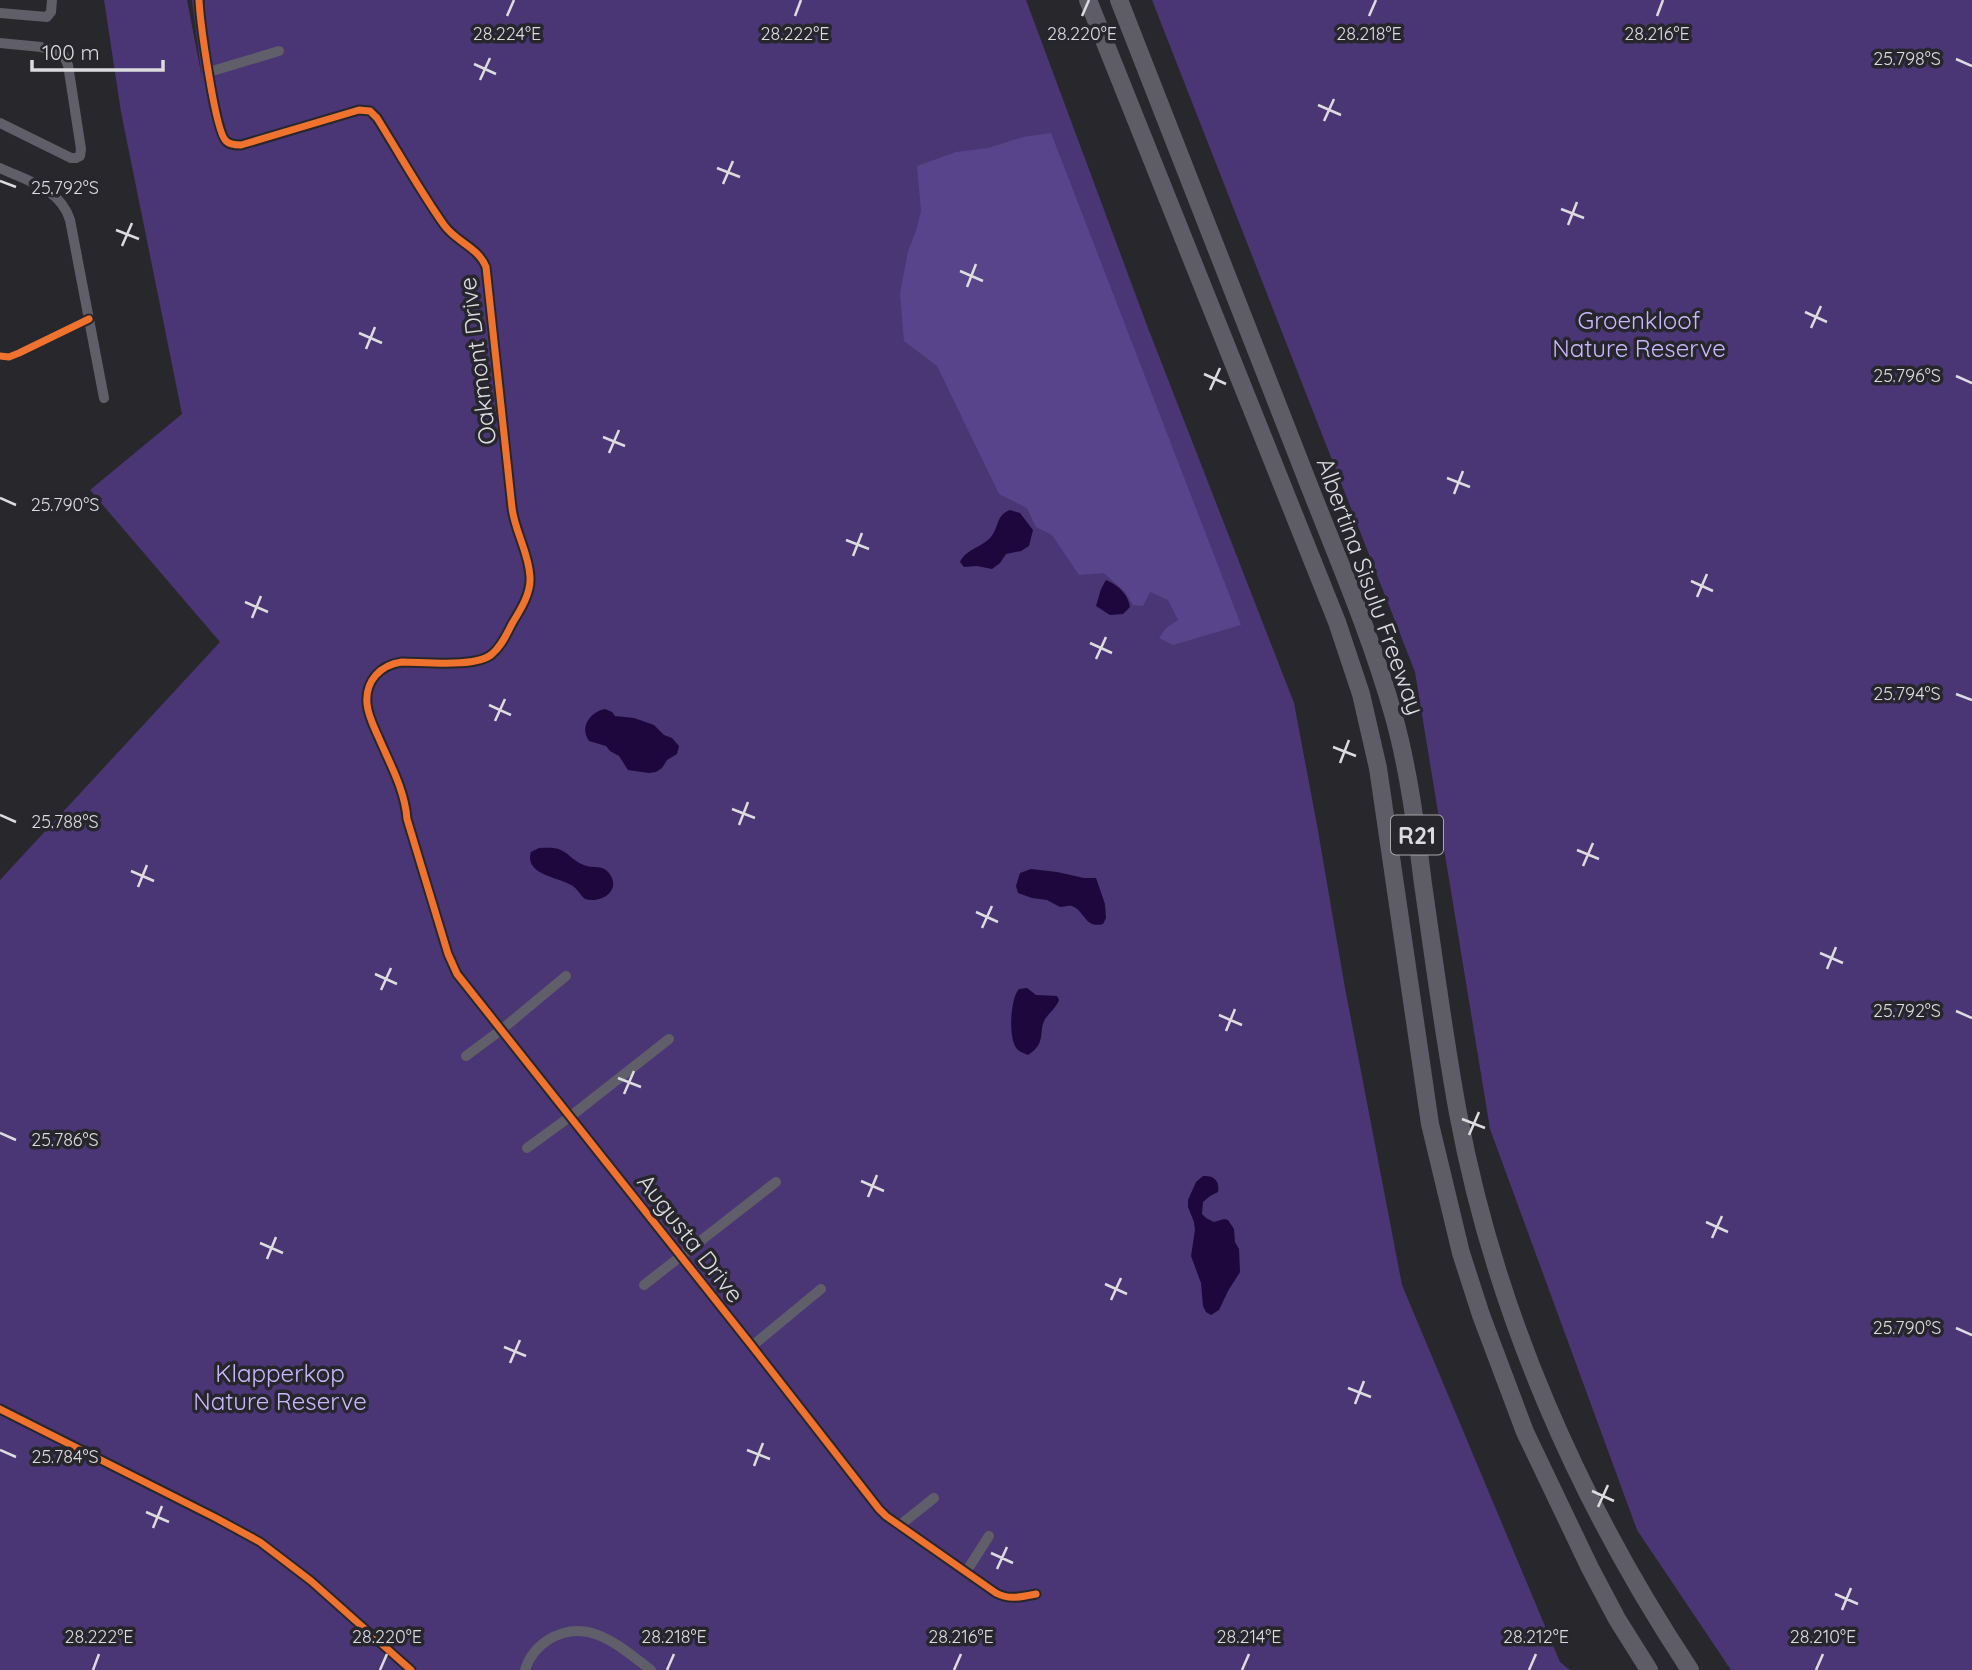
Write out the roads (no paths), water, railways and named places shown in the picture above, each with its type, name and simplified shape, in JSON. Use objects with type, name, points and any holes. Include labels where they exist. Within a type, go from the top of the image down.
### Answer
[{"type":"highway","name":"Albertina Sisulu Freeway","points":[[1088,0],[1337,622],[1361,694],[1378,768],[1418,1057],[1430,1124],[1458,1241],[1481,1315],[1524,1432],[1617,1619],[1649,1670]]},
{"type":"highway","name":"Albertina Sisulu Freeway","points":[[1119,0],[1386,689],[1403,755],[1414,819],[1459,1118],[1487,1235],[1528,1359],[1579,1476],[1616,1548],[1690,1670]]},
{"type":"street","points":[[0,13],[47,16],[51,12],[52,0]]},
{"type":"street","name":"Oakmont Drive","points":[[199,0],[209,72],[224,140],[241,145],[359,110],[367,110],[373,113],[446,228],[477,252],[486,267],[512,508],[516,531],[529,567],[530,580],[518,615],[498,648],[489,657],[471,663],[402,662],[385,667],[372,680],[367,696],[369,713],[404,800],[407,819]]},
{"type":"street","points":[[0,43],[41,47],[63,54],[68,65],[80,156],[71,158],[0,123]]},
{"type":"street","points":[[209,72],[279,51]]},
{"type":"street","points":[[0,167],[45,188],[62,201],[66,208],[104,398]]},
{"type":"street","points":[[0,356],[9,357],[19,353],[89,319]]},
{"type":"street","name":"Augusta Drive","points":[[407,819],[452,965],[872,1502],[899,1526],[1002,1596],[1014,1598],[1036,1594]]},
{"type":"street","points":[[466,1056],[566,976]]},
{"type":"street","points":[[527,1148],[669,1039]]},
{"type":"street","points":[[644,1284],[776,1182]]},
{"type":"street","points":[[752,1346],[821,1289]]},
{"type":"street","points":[[0,1409],[260,1542],[311,1581],[411,1670]]},
{"type":"street","points":[[899,1526],[934,1498]]},
{"type":"street","points":[[965,1572],[989,1536]]},
{"type":"street","points":[[525,1670],[532,1654],[543,1644],[560,1634],[578,1630],[608,1638],[651,1670]]},
{"type":"park label","name":"Groenkloof Nature Reserve","points":[[1639,334]]},
{"type":"park label","name":"Klapperkop Nature Reserve","points":[[280,1387]]}]
